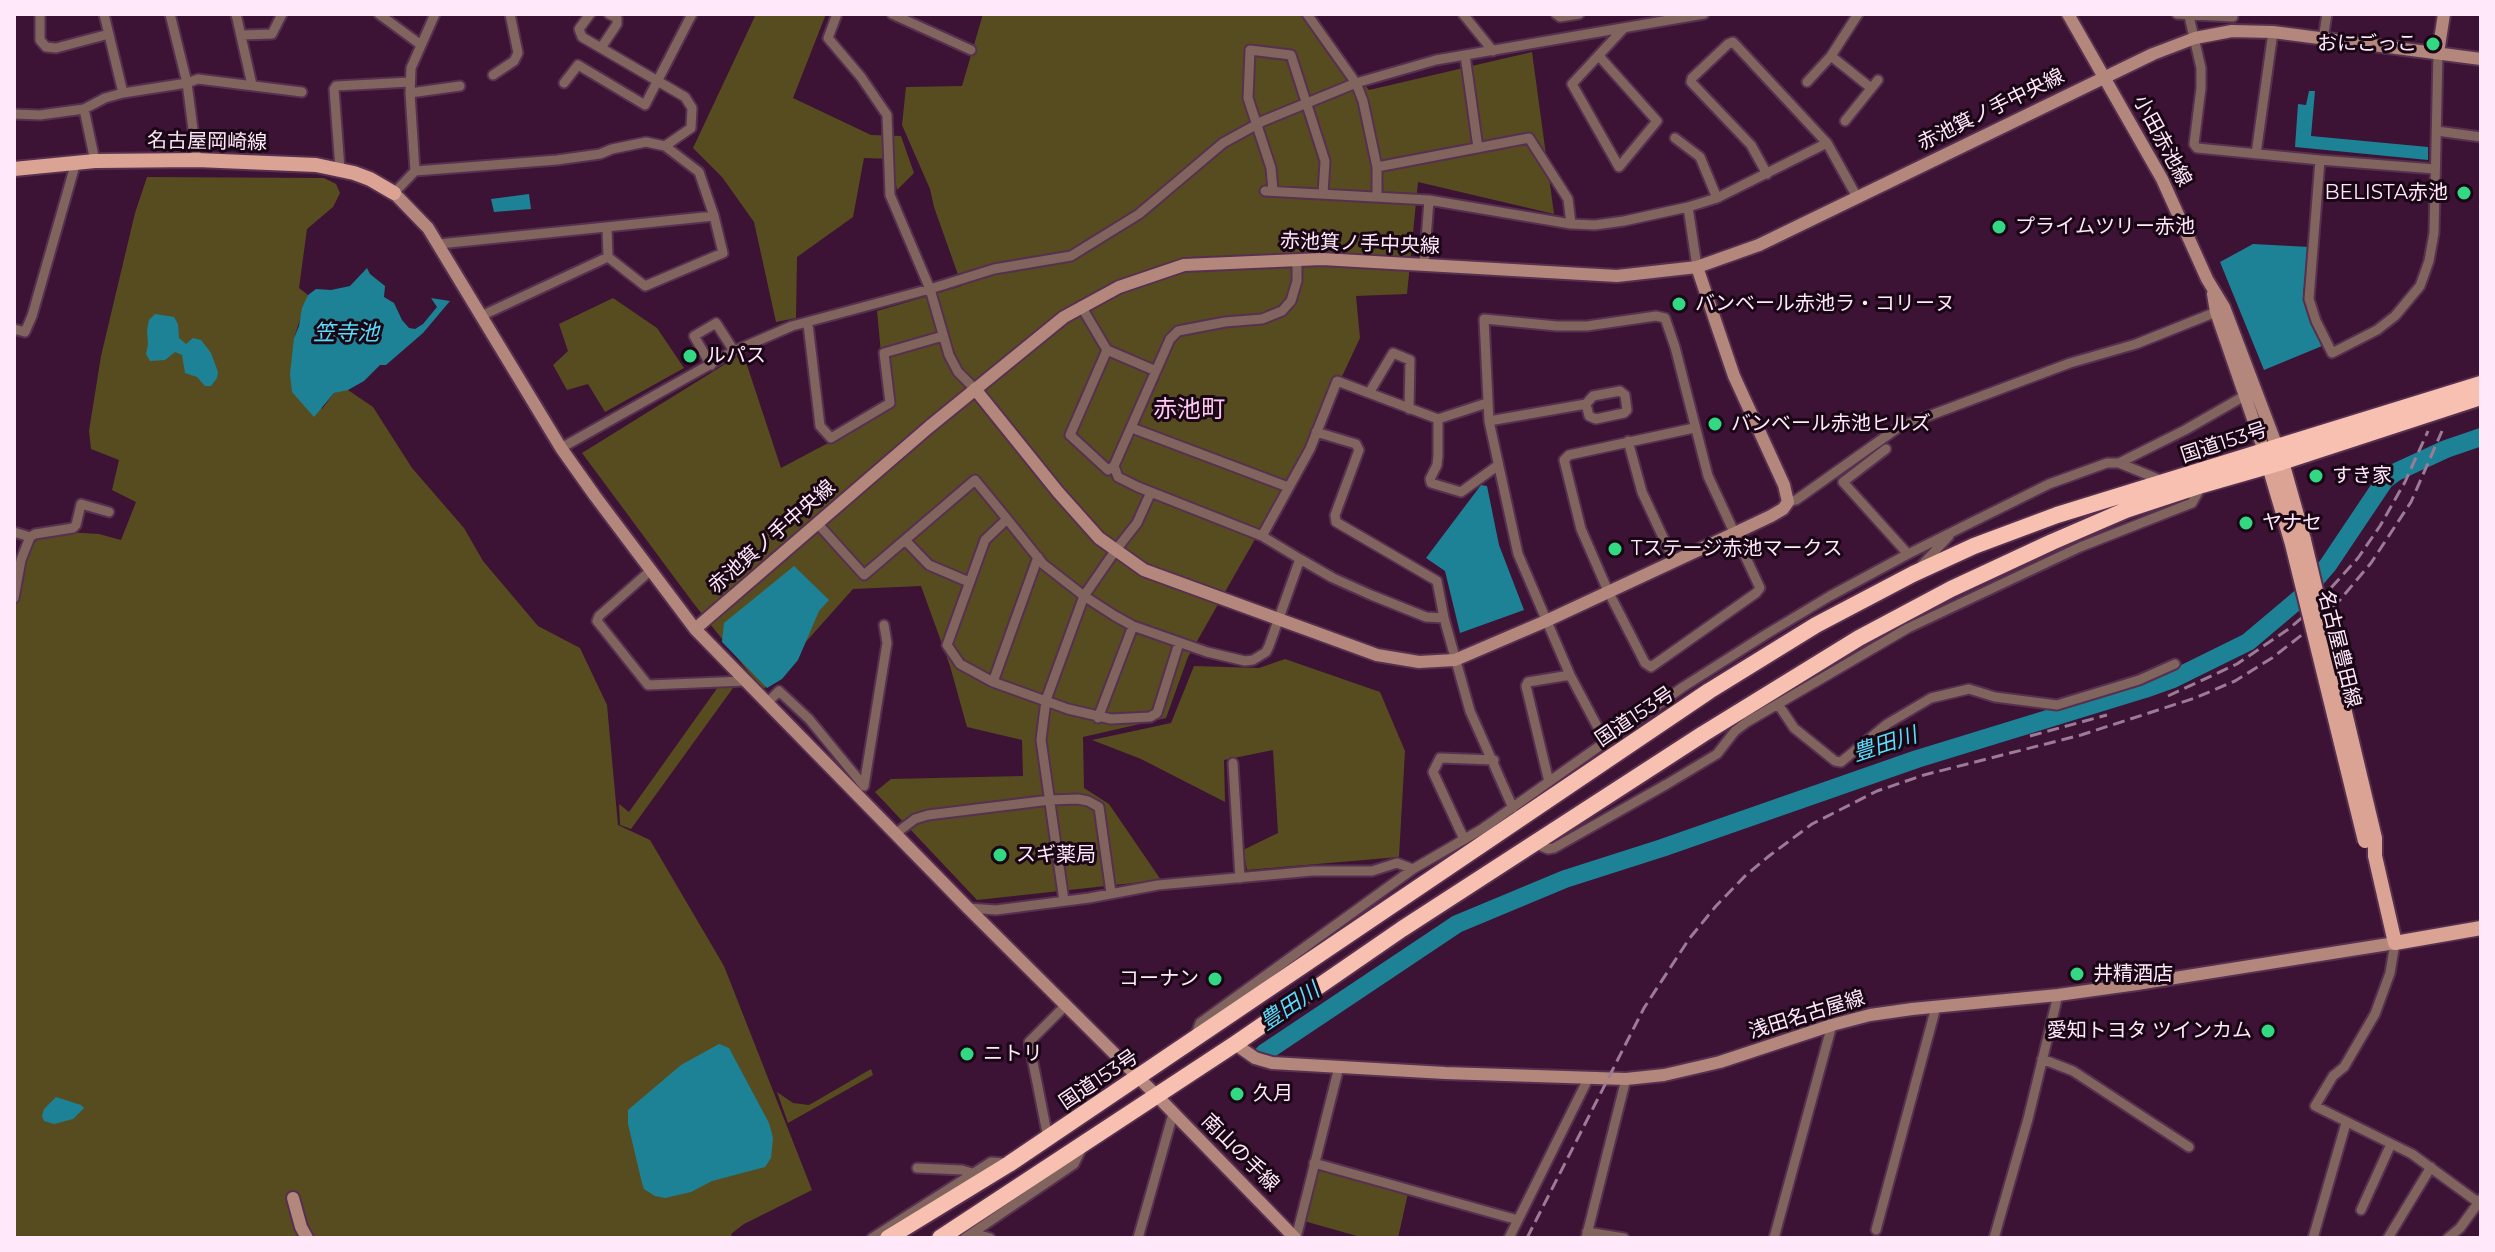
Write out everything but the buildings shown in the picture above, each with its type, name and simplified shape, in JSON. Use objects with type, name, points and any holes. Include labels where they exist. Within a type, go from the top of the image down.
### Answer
[{"type":"highway","name":"国道153号","points":[[940,1238],[1235,1044],[1402,929],[1748,705],[1859,638],[1951,589],[2126,510],[2481,384]]},
{"type":"highway","name":"国道153号","points":[[888,1238],[916,1214],[1009,1164],[1385,912],[1482,840],[1567,788],[1709,691],[1816,625],[1974,546],[2057,515],[2165,482],[2273,456],[2481,397]]},
{"type":"highway","points":[[1482,840],[1495,870]]},
{"type":"main road","name":"名古屋岡崎線","points":[[14,169],[95,161],[197,160],[316,165],[370,179],[394,193]]},
{"type":"main road","name":"名古屋豊田線","points":[[2273,456],[2298,542],[2395,949]]},
{"type":"main road","points":[[2395,949],[2481,928]]},
{"type":"street","points":[[40,14],[40,40],[46,47],[56,48],[109,34]]},
{"type":"street","points":[[104,14],[123,93]]},
{"type":"street","points":[[170,14],[187,83],[197,160]]},
{"type":"street","points":[[236,14],[252,85]]},
{"type":"street","points":[[242,35],[272,34],[282,14]]},
{"type":"street","points":[[379,14],[421,45]]},
{"type":"street","points":[[415,171],[411,68],[435,14]]},
{"type":"street","points":[[493,75],[514,61],[518,53],[512,14]]},
{"type":"street","points":[[590,14],[579,29],[582,37],[685,97],[692,108],[691,128],[665,146]]},
{"type":"street","points":[[601,48],[617,24],[617,18],[609,14]]},
{"type":"street","points":[[564,83],[578,65],[645,105],[692,14]]},
{"type":"street","points":[[837,14],[828,38],[861,77],[887,115],[890,195],[930,289],[949,355],[958,372],[1058,492],[1099,538],[1144,570],[1388,659],[1419,662],[1455,660],[1771,516],[1899,427],[2070,363],[2136,344],[2216,312]]},
{"type":"street","points":[[892,14],[971,50]]},
{"type":"street","points":[[1307,14],[1356,83],[1363,101],[1377,167],[1377,197]]},
{"type":"street","points":[[1463,14],[1493,51]]},
{"type":"street","points":[[1556,14],[1560,17],[1579,14]]},
{"type":"street","points":[[561,448],[734,351],[792,326],[808,324],[994,269],[1071,256],[1139,214],[1223,143],[1257,124],[1356,83],[1436,60],[1624,27],[1647,19],[1704,14]]},
{"type":"street","points":[[1807,82],[1831,56],[1858,14]]},
{"type":"street","name":"小田赤池線","points":[[2068,14],[2162,179],[2213,291],[2224,307],[2273,456]]},
{"type":"street","points":[[2177,14],[2234,16],[2232,31]]},
{"type":"street","points":[[2323,39],[2327,14]]},
{"type":"street","points":[[2320,160],[2309,299],[2332,353],[2377,330],[2395,316],[2420,286],[2429,261],[2434,233],[2438,53],[2444,14]]},
{"type":"street","points":[[2194,15],[2201,68],[2194,144],[2197,148],[2435,169]]},
{"type":"street","points":[[1599,56],[1657,121],[1619,167],[1572,84],[1624,27]]},
{"type":"street","name":"赤池箕ノ手中央線","points":[[695,629],[975,389],[1064,317],[1119,287],[1184,265],[1297,260],[1617,276],[1697,267],[1759,245],[2153,54],[2195,38],[2232,31],[2273,32],[2481,59]]},
{"type":"street","points":[[2256,154],[2273,32]]},
{"type":"street","points":[[1767,174],[1751,145],[1691,82],[1733,42],[1827,143],[1857,197]]},
{"type":"street","points":[[1323,194],[1325,161],[1291,55],[1250,50],[1248,98],[1271,168],[1269,191],[1429,200],[1571,224],[1595,225],[1688,207],[1717,198],[1827,143]]},
{"type":"street","points":[[1465,55],[1478,148]]},
{"type":"street","points":[[1831,56],[1874,84],[1845,121]]},
{"type":"street","points":[[14,114],[40,115],[84,109],[123,93],[198,79],[302,92]]},
{"type":"street","points":[[340,169],[336,86],[410,82]]},
{"type":"street","points":[[410,93],[460,86]]},
{"type":"street","points":[[84,109],[95,161]]},
{"type":"street","points":[[2437,131],[2481,137]]},
{"type":"street","points":[[1675,138],[1700,157],[1717,198]]},
{"type":"street","points":[[1377,167],[1531,139],[1568,199],[1571,224]]},
{"type":"street","points":[[394,193],[415,171],[557,160],[600,154],[646,142],[665,146],[699,172],[723,253],[645,286],[608,257],[607,228]]},
{"type":"street","points":[[14,329],[25,332],[32,316],[76,162]]},
{"type":"street","name":"南山の手線","points":[[394,193],[415,212],[439,244],[561,448],[695,629],[767,703],[861,791],[895,834],[1296,1238]]},
{"type":"street","points":[[1424,266],[1429,200]]},
{"type":"street","points":[[1688,207],[1697,267],[1734,376],[1784,485],[1788,502]]},
{"type":"street","points":[[439,244],[714,216]]},
{"type":"street","points":[[481,316],[608,257]]},
{"type":"street","points":[[1107,350],[1070,435],[1108,470],[1114,466],[1132,428],[1170,339],[1178,331],[1262,319],[1282,311],[1291,301],[1297,281],[1297,260]]},
{"type":"street","name":"小田赤池線","points":[[2213,291],[2216,312],[2246,395],[2273,456]]},
{"type":"street","points":[[1081,306],[1107,350],[1156,371]]},
{"type":"street","points":[[1605,741],[1570,675],[1518,554],[1489,421],[1484,319],[1587,326],[1665,318],[1708,476],[1760,588],[1651,667],[1645,663],[1608,591],[1581,529],[1564,460],[1569,455],[1694,428]]},
{"type":"street","points":[[711,365],[694,336],[716,323],[734,351]]},
{"type":"street","points":[[808,324],[820,426],[831,438],[890,403],[884,353],[943,336]]},
{"type":"street","points":[[1369,393],[1393,353],[1402,356],[1410,360],[1409,409]]},
{"type":"street","points":[[1262,536],[1310,449],[1337,381],[1438,419],[1487,403]]},
{"type":"street","points":[[1489,421],[1586,404],[1593,396],[1622,391],[1627,410],[1596,419],[1589,416],[1586,404]]},
{"type":"street","points":[[2119,463],[2246,395]]},
{"type":"street","points":[[1438,419],[1438,456],[1431,483],[1461,492],[1497,466]]},
{"type":"street","points":[[1132,428],[1288,487]]},
{"type":"street","points":[[1316,432],[1356,444],[1359,450],[1335,515],[1336,522],[1437,581],[1470,711],[1513,808]]},
{"type":"street","points":[[1628,441],[1642,492],[1674,561]]},
{"type":"street","points":[[1886,449],[1843,482],[1908,554]]},
{"type":"street","points":[[1193,1041],[1200,1023],[1413,869],[1464,839],[1482,840],[1513,808],[1605,741],[1683,687],[1830,596],[2049,484],[2107,463],[2119,463],[2165,482]]},
{"type":"street","points":[[1114,466],[1118,477],[1262,536],[1333,578],[1426,617],[1444,618]]},
{"type":"street","points":[[818,524],[864,575],[975,480],[1038,557],[1062,581],[1084,596],[1133,626],[1179,643],[1245,661],[1266,652],[1300,559]]},
{"type":"street","points":[[1534,843],[1548,849],[1554,848],[1717,754],[1735,731],[1747,722],[1858,656],[2025,571],[2192,503],[2202,485]]},
{"type":"street","points":[[1064,901],[1041,740],[1046,700],[1084,596],[1137,523],[1151,492]]},
{"type":"street","points":[[14,598],[21,560],[30,537],[73,528],[81,504],[109,512]]},
{"type":"street","points":[[1007,519],[985,540],[947,645],[960,664],[993,682],[1098,718],[1150,717],[1157,713],[1179,643]]},
{"type":"street","points":[[1913,574],[1954,530]]},
{"type":"street","points":[[14,532],[30,537]]},
{"type":"street","points":[[905,540],[929,565],[969,582]]},
{"type":"street","points":[[993,682],[1038,557]]},
{"type":"street","points":[[650,571],[597,621],[648,685],[745,681]]},
{"type":"street","points":[[1816,625],[1830,596]]},
{"type":"street","points":[[861,791],[887,643],[884,625]]},
{"type":"street","points":[[1098,718],[1133,626]]},
{"type":"street","points":[[1858,656],[1859,638]]},
{"type":"street","points":[[1778,704],[1794,728],[1835,761],[1841,762],[1887,724],[1931,698],[1969,689],[1995,697],[2057,705],[2139,680],[2175,664]]},
{"type":"street","points":[[1549,782],[1526,686],[1528,682],[1570,675]]},
{"type":"street","points":[[767,703],[779,691],[809,719],[861,791]]},
{"type":"street","points":[[1747,722],[1748,705]]},
{"type":"street","points":[[1464,839],[1433,772],[1440,758],[1494,760]]},
{"type":"street","points":[[1233,763],[1240,878]]},
{"type":"street","points":[[1645,794],[1648,770]]},
{"type":"street","points":[[1539,789],[1567,788]]},
{"type":"street","points":[[895,834],[915,819],[928,815],[1078,799],[1099,807],[1111,893]]},
{"type":"street","points":[[968,908],[996,910],[1158,885],[1313,871],[1372,871],[1397,863],[1413,869]]},
{"type":"street","points":[[1363,906],[1385,912]]},
{"type":"street","points":[[2395,949],[2375,1014],[2344,1067],[2333,1076],[2315,1103],[2316,1109],[2391,1144],[2480,1201],[2460,1228],[2448,1238]]},
{"type":"street","name":"浅田名古屋線","points":[[1235,1044],[1255,1058],[1272,1063],[1626,1079],[1664,1075],[1720,1062],[1870,1015],[2058,995],[2395,949]]},
{"type":"street","points":[[1994,1238],[2028,1119],[2058,995]]},
{"type":"street","points":[[1048,1138],[1029,1042],[1065,1006]]},
{"type":"street","points":[[1876,1230],[1936,1007]]},
{"type":"street","points":[[1774,1238],[1832,1025]]},
{"type":"street","points":[[2042,1059],[2073,1071],[2189,1147]]},
{"type":"street","points":[[1296,1238],[1339,1067]]},
{"type":"street","points":[[1509,1238],[1588,1079]]},
{"type":"street","points":[[1624,1238],[1587,1235],[1626,1079]]},
{"type":"street","points":[[1138,1238],[1173,1114]]},
{"type":"street","points":[[2313,1238],[2346,1123]]},
{"type":"street","points":[[2361,1210],[2391,1144]]},
{"type":"street","points":[[969,1235],[1074,1164],[1083,1145]]},
{"type":"street","points":[[872,1238],[916,1214],[991,1162],[1009,1164]]},
{"type":"street","points":[[1314,1163],[1518,1220]]},
{"type":"street","points":[[2388,1238],[2431,1167]]},
{"type":"street","points":[[917,1168],[972,1173]]},
{"type":"street","points":[[293,1198],[307,1238]]},
{"type":"street","points":[[969,1235],[990,1238]]},
{"type":"shaded area","points":[[756,14],[826,14],[793,98],[871,135],[901,136],[914,173],[897,190],[891,159],[864,158],[853,217],[797,257],[796,318],[776,322],[754,222],[722,177],[693,148]]},
{"type":"shaded area","points":[[983,14],[1298,14],[1369,90],[1532,52],[1554,214],[1418,182],[1407,294],[1356,296],[1360,338],[1316,432],[1188,657],[1166,718],[1083,737],[1084,788],[1109,804],[1161,880],[977,900],[875,792],[891,779],[1023,776],[1022,740],[967,727],[950,666],[921,586],[853,589],[763,690],[694,604],[582,453],[743,353],[781,468],[830,442],[886,406],[877,311],[962,286],[930,189],[902,125],[906,87],[962,86]]},
{"type":"shaded area","points":[[147,177],[324,178],[336,184],[340,193],[333,207],[307,229],[299,288],[308,295],[294,338],[322,409],[334,393],[343,390],[348,390],[373,407],[412,468],[464,528],[483,561],[538,626],[580,648],[607,705],[618,825],[650,840],[724,966],[812,1190],[744,1224],[731,1234],[733,1238],[14,1238],[14,606],[30,547],[40,537],[66,532],[99,534],[121,540],[136,502],[112,490],[119,460],[91,449],[89,431],[101,356],[135,213]]},
{"type":"shaded area","points":[[613,298],[657,328],[684,368],[605,412],[588,384],[567,390],[553,365],[568,351],[559,324]]},
{"type":"shaded area","points":[[1285,659],[1380,692],[1405,751],[1399,857],[1247,870],[1243,850],[1278,833],[1273,750],[1224,760],[1225,802],[1141,759],[1092,740],[1171,723],[1194,666],[1259,668]]},
{"type":"shaded area","points":[[718,687],[733,688],[631,829],[620,825],[619,804],[629,812]]},
{"type":"shaded area","points":[[871,1069],[873,1075],[788,1123],[777,1092],[793,1103],[809,1105]]},
{"type":"shaded area","points":[[1320,1169],[1408,1193],[1398,1238],[1364,1238],[1304,1221]]},
{"type":"water","points":[[2309,91],[2315,91],[2311,136],[2428,147],[2428,160],[2295,147],[2298,104],[2306,105]]},
{"type":"water","points":[[529,194],[531,209],[494,212],[491,199]]},
{"type":"water","points":[[2253,244],[2310,247],[2303,293],[2322,346],[2264,370],[2220,262]]},
{"type":"water","name":"笠寺池","points":[[367,268],[385,286],[384,297],[394,303],[409,328],[415,329],[423,324],[437,307],[431,298],[450,301],[423,333],[386,365],[380,365],[364,381],[348,390],[334,393],[314,417],[292,392],[290,374],[294,338],[302,308],[308,295],[316,289],[350,286]]},
{"type":"water","points":[[155,314],[174,317],[179,338],[186,344],[193,338],[201,340],[211,353],[218,372],[211,386],[205,386],[197,377],[185,373],[182,355],[175,352],[165,360],[150,361],[146,354],[147,330],[149,320]]},
{"type":"water","points":[[1481,485],[1487,486],[1499,545],[1524,610],[1460,633],[1445,571],[1426,558]]},
{"type":"water","points":[[794,566],[829,600],[819,611],[798,660],[782,679],[767,688],[722,642],[724,623]]},
{"type":"water","points":[[719,1044],[729,1048],[769,1123],[773,1138],[771,1158],[765,1167],[712,1181],[691,1192],[665,1198],[655,1196],[644,1189],[642,1183],[628,1124],[628,1110],[681,1065]]},
{"type":"water","points":[[56,1097],[84,1108],[73,1119],[54,1124],[44,1121],[44,1109]]},
{"type":"waterway","name":"豊田川","points":[[1264,1053],[1457,924],[1565,879],[1917,759],[2145,689],[2173,679],[2248,642],[2299,599],[2328,565],[2385,480],[2446,449],[2481,437]]},
{"type":"railway","points":[[2168,696],[2237,664],[2312,609],[2358,558],[2380,526],[2405,482],[2428,431]]},
{"type":"railway","points":[[1527,1238],[1644,1008],[1689,939],[1746,875],[1812,824],[1877,791],[1924,775],[2081,735],[2195,698],[2235,681],[2272,658],[2316,624],[2371,563],[2411,502],[2442,431]]},
{"type":"railway","points":[[2030,736],[2107,715]]},
{"type":"place","name":"おにごっこ","points":[[2433,44]]},
{"type":"place","name":"BELISTA赤池","points":[[2464,193]]},
{"type":"place","name":"プライムツリー赤池","points":[[1999,227]]},
{"type":"place","name":"バンベール赤池ラ・コリーヌ","points":[[1679,304]]},
{"type":"place","name":"ルパス","points":[[690,356]]},
{"type":"place","name":"バンベール赤池ヒルズ","points":[[1715,424]]},
{"type":"place","name":"すき家","points":[[2316,476]]},
{"type":"place","name":"ヤナセ","points":[[2246,523]]},
{"type":"place","name":"Tステージ赤池マークス","points":[[1615,549]]},
{"type":"place","name":"スギ薬局","points":[[1000,855]]},
{"type":"place","name":"井精酒店","points":[[2077,974]]},
{"type":"place","name":"コーナン","points":[[1215,979]]},
{"type":"place","name":"愛知トヨタ ツインカム","points":[[2268,1031]]},
{"type":"place","name":"ニトリ","points":[[967,1054]]},
{"type":"place","name":"久月","points":[[1237,1094]]},
{"type":"district","name":"赤池町","points":[[1189,410]]}]
